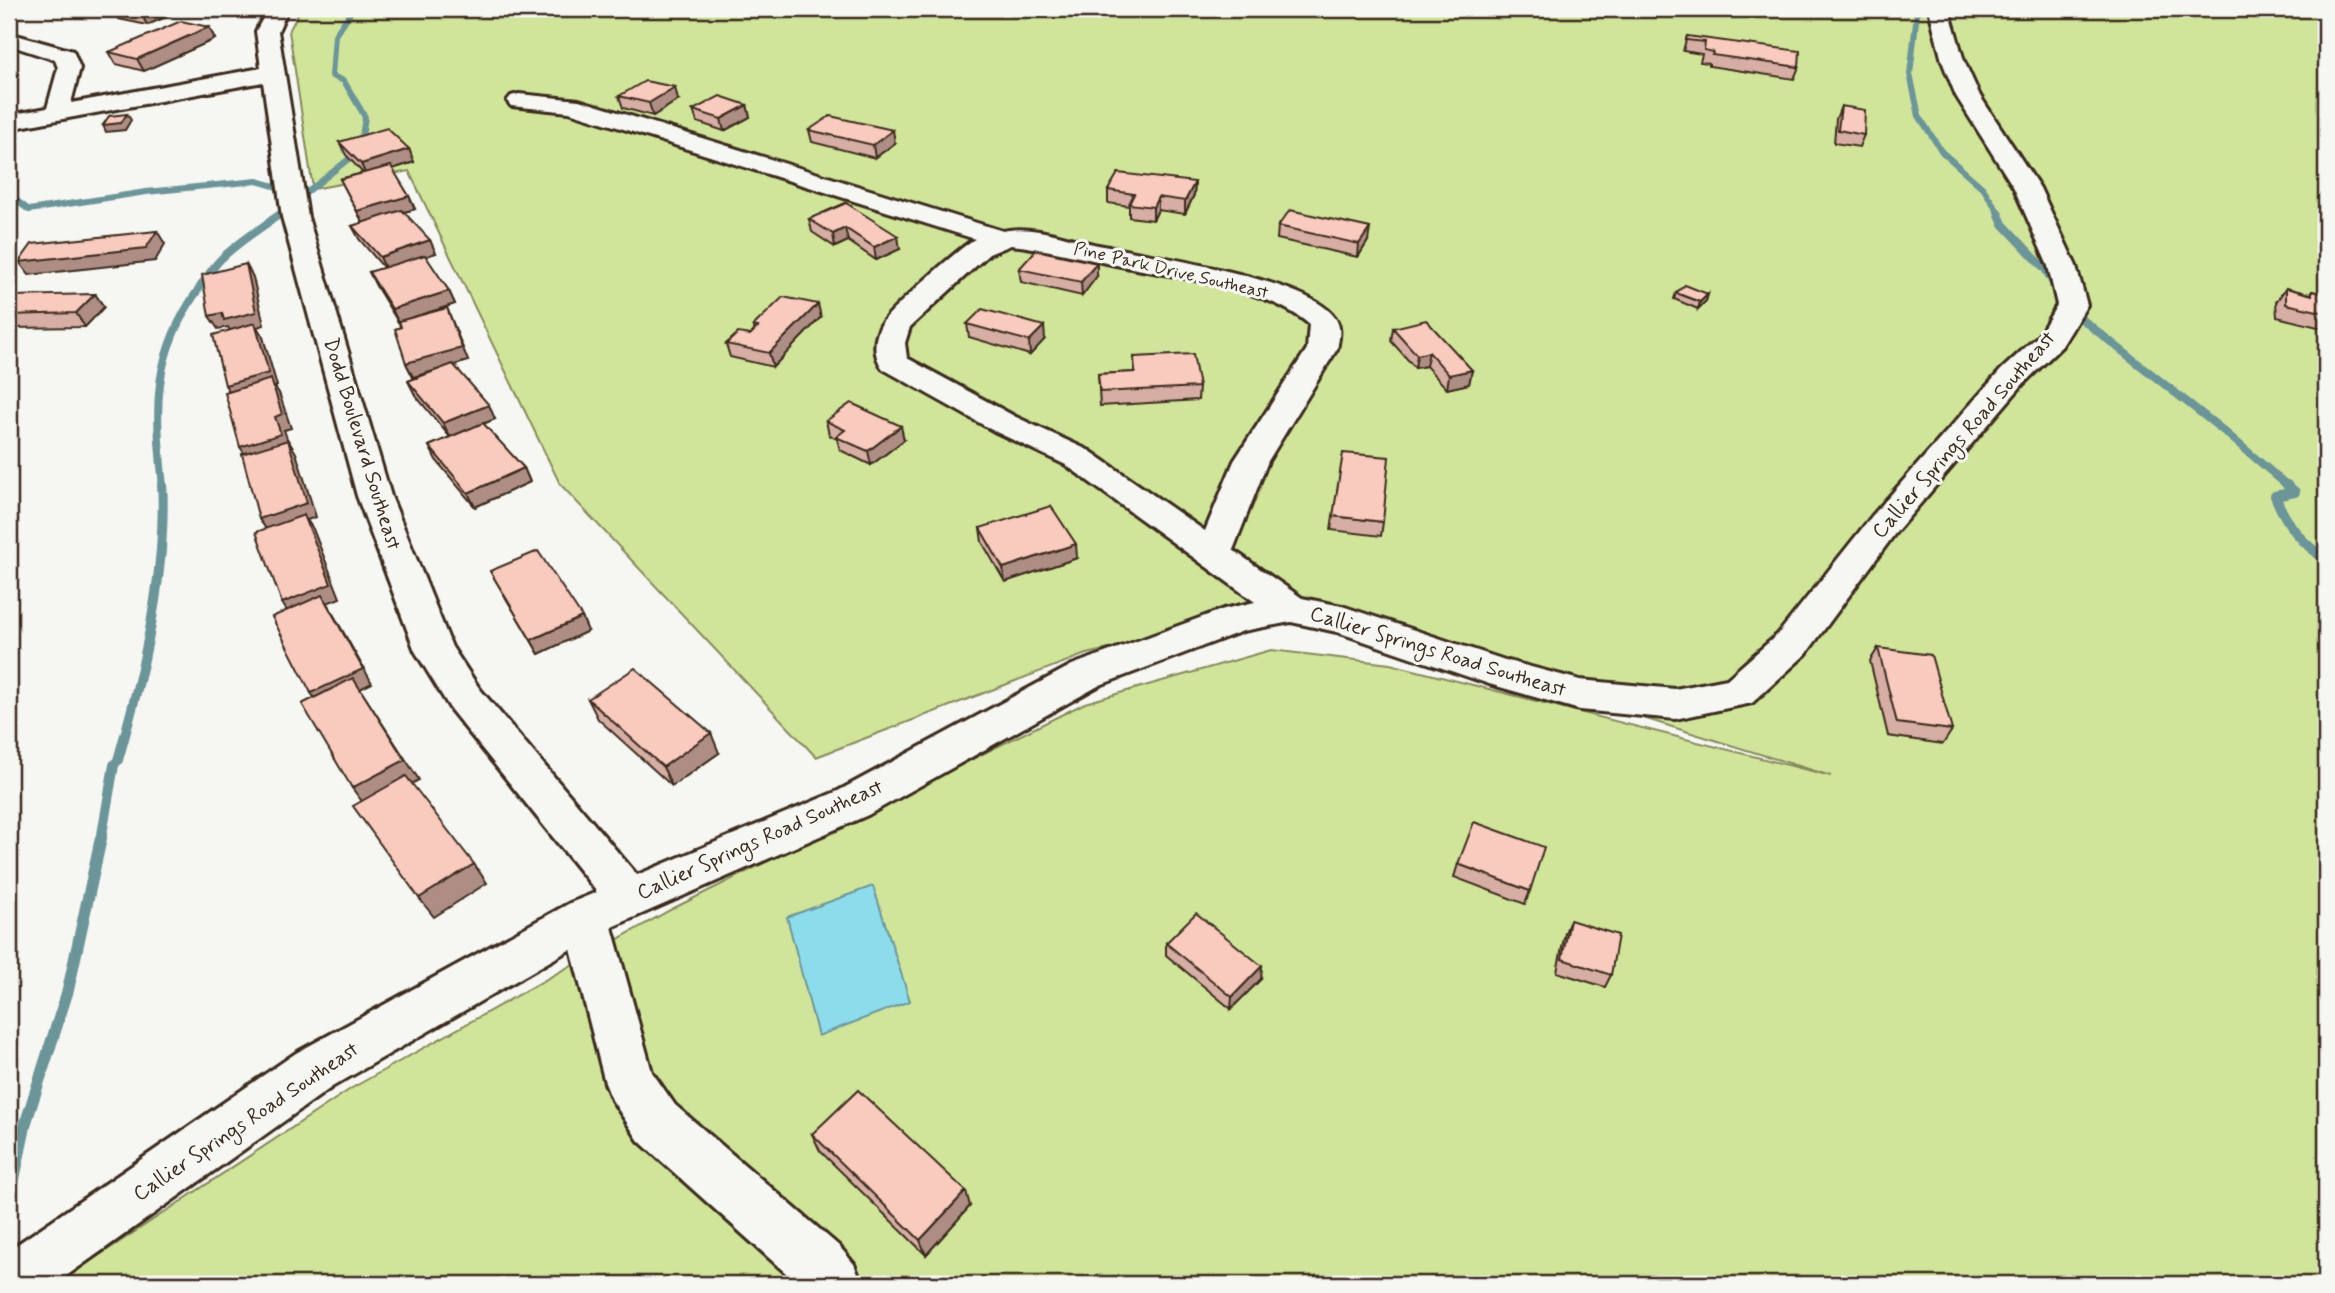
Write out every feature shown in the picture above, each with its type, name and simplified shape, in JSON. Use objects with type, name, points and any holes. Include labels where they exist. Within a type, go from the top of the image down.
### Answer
[{"type":"street","name":"Dodd Boulevard Southeast","points":[[278,9],[267,31],[295,217],[374,496],[434,651],[607,907]]},
{"type":"street","name":"Callier Springs Road Southeast","points":[[9,1283],[314,1070],[607,907],[853,803],[1086,675],[1237,619],[1291,609],[1342,620],[1503,674],[1580,695],[1675,705],[1738,692],[1792,644],[1884,524],[2012,377],[2051,340],[2072,305],[2062,266],[2027,188],[1968,96],[1953,61],[1939,9]]},
{"type":"street","points":[[9,39],[65,56],[68,68],[57,114]]},
{"type":"street","points":[[9,122],[273,73]]},
{"type":"street","name":"Pine Park Drive Southeast","points":[[519,101],[571,105],[999,238],[1021,238],[1227,280],[1295,303],[1322,319],[1326,332],[1322,349],[1251,461],[1213,556]]},
{"type":"street","points":[[999,238],[979,248],[897,323],[890,338],[889,351],[894,363],[1005,424],[1078,458],[1291,609]]},
{"type":"street","points":[[607,907],[630,1083],[657,1124],[819,1266],[834,1284]]},
{"type":"green space","points":[[301,9],[2326,9],[2326,1284],[56,1284],[352,1088],[672,909],[1085,703],[1271,650],[1390,664],[1831,776],[1291,609],[1086,654],[816,757],[560,484],[409,171],[313,189],[289,31]]},
{"type":"water","points":[[873,886],[910,1001],[818,1036],[787,917]]},
{"type":"building","points":[[120,9],[152,9],[141,13]]},
{"type":"building","points":[[181,21],[209,27],[137,59],[109,52]]},
{"type":"building","points":[[1687,36],[1800,51],[1799,67],[1712,55],[1713,52],[1704,50],[1705,42],[1686,40]]},
{"type":"building","points":[[645,81],[675,87],[649,103],[619,96]]},
{"type":"building","points":[[720,96],[747,105],[721,119],[693,110]]},
{"type":"building","points":[[1841,106],[1865,110],[1864,135],[1838,130]]},
{"type":"building","points":[[127,114],[121,123],[103,125],[109,116]]},
{"type":"building","points":[[830,116],[893,130],[873,145],[809,130]]},
{"type":"building","points":[[387,128],[409,149],[361,164],[339,142]]},
{"type":"building","points":[[391,166],[409,196],[357,211],[340,179]]},
{"type":"building","points":[[1118,173],[1195,182],[1185,201],[1158,197],[1153,207],[1129,204],[1134,194],[1108,190]]},
{"type":"building","points":[[846,203],[898,236],[874,247],[845,228],[833,234],[809,219]]},
{"type":"building","points":[[402,210],[430,240],[380,257],[352,226]]},
{"type":"building","points":[[1290,210],[1370,228],[1359,244],[1278,226]]},
{"type":"building","points":[[157,231],[146,248],[19,262],[32,244]]},
{"type":"building","points":[[1036,250],[1097,263],[1081,282],[1019,269]]},
{"type":"building","points":[[425,255],[449,291],[392,309],[369,272]]},
{"type":"building","points":[[246,264],[256,312],[224,320],[222,313],[209,316],[202,275]]},
{"type":"building","points":[[1685,285],[1708,294],[1700,302],[1676,293]]},
{"type":"building","points":[[2286,288],[2312,295],[2312,291],[2326,294],[2326,313],[2286,304]]},
{"type":"building","points":[[95,294],[76,313],[9,315],[9,300],[13,296]]},
{"type":"building","points":[[783,297],[818,304],[769,353],[726,344],[738,333],[750,335],[758,327],[753,326]]},
{"type":"building","points":[[447,308],[462,348],[406,363],[395,329],[401,327],[399,321]]},
{"type":"building","points":[[982,309],[1044,326],[1029,341],[967,324]]},
{"type":"building","points":[[1426,320],[1472,370],[1449,375],[1429,352],[1417,355],[1393,328]]},
{"type":"building","points":[[255,323],[269,373],[225,385],[213,335]]},
{"type":"building","points":[[1193,354],[1199,387],[1100,392],[1098,374],[1135,372],[1134,357]]},
{"type":"building","points":[[453,364],[489,405],[443,423],[408,381]]},
{"type":"building","points":[[271,379],[282,414],[275,417],[281,434],[240,447],[225,393]]},
{"type":"building","points":[[851,403],[901,426],[868,451],[836,437],[845,430],[826,421]]},
{"type":"building","points":[[483,423],[524,468],[468,493],[429,446]]},
{"type":"building","points":[[288,440],[307,503],[259,519],[242,454]]},
{"type":"building","points":[[1343,453],[1389,457],[1383,522],[1333,516]]},
{"type":"building","points":[[1051,506],[1076,544],[1003,568],[980,528]]},
{"type":"building","points":[[304,515],[331,584],[282,603],[256,532]]},
{"type":"building","points":[[538,551],[582,617],[531,640],[490,571]]},
{"type":"building","points":[[322,595],[363,669],[311,693],[272,617]]},
{"type":"building","points":[[1878,648],[1931,655],[1952,730],[1897,723]]},
{"type":"building","points":[[635,668],[711,733],[663,767],[588,699]]},
{"type":"building","points":[[353,678],[405,760],[352,788],[302,704]]},
{"type":"building","points":[[406,776],[474,864],[419,898],[353,806]]},
{"type":"building","points":[[1474,822],[1544,847],[1530,891],[1458,864]]},
{"type":"building","points":[[1196,913],[1262,966],[1232,997],[1166,943]]},
{"type":"building","points":[[1570,920],[1618,935],[1611,975],[1562,959]]},
{"type":"building","points":[[858,1090],[966,1191],[920,1240],[812,1134]]},
{"type":"waterway","points":[[281,213],[360,150],[365,117],[344,81],[332,76],[335,35],[353,9]]},
{"type":"waterway","points":[[1917,13],[1910,74],[1919,116],[1942,152],[1983,188],[1999,213]]},
{"type":"waterway","points":[[9,195],[29,210],[146,192],[257,181],[291,191]]},
{"type":"waterway","points":[[163,487],[158,407],[160,383],[172,336],[200,287],[223,257],[283,212]]},
{"type":"waterway","points":[[1998,212],[2003,224],[2045,269],[2057,290]]},
{"type":"waterway","points":[[2069,309],[2225,432],[2289,487]]},
{"type":"waterway","points":[[101,840],[114,765],[118,760],[132,708],[155,603],[161,550],[162,485]]},
{"type":"waterway","points":[[2287,485],[2295,492],[2275,496],[2279,506],[2309,547],[2326,560]]},
{"type":"waterway","points":[[9,1202],[26,1122],[68,990],[101,838]]}]
